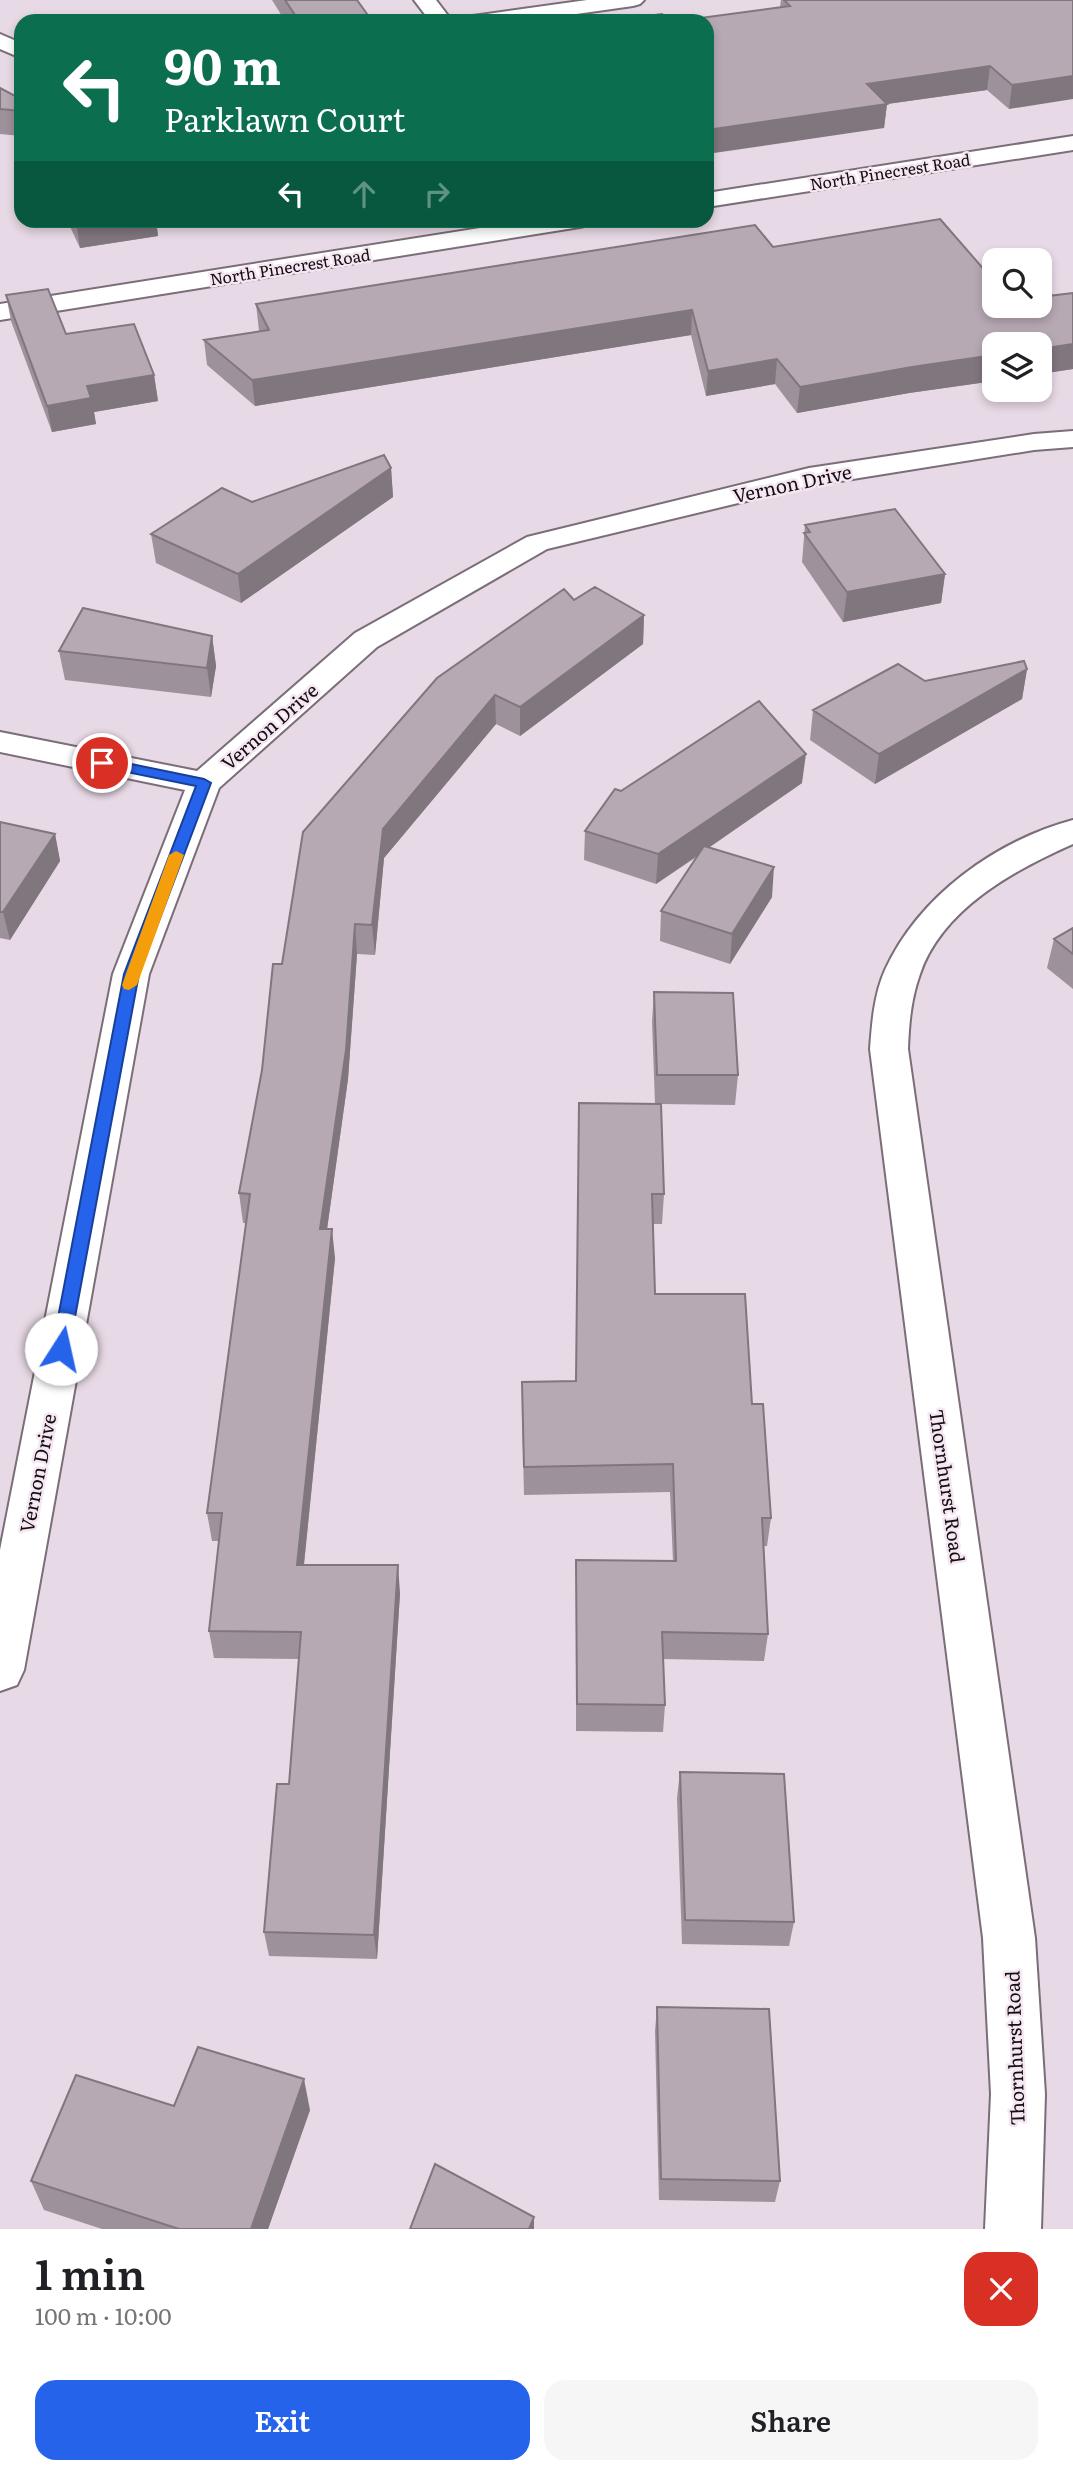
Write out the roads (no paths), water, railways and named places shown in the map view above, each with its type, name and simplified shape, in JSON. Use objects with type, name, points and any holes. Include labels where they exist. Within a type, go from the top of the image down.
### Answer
[{"type":"street","points":[[425,0],[436,14]]},
{"type":"street","points":[[531,14],[633,0]]},
{"type":"street","name":"North Pinecrest Road","points":[[714,199],[1072,144]]},
{"type":"street","name":"North Pinecrest Road","points":[[0,312],[530,228]]},
{"type":"street","name":"Vernon Drive","points":[[0,1670],[131,974],[204,783],[366,640],[537,544],[809,477],[1034,442],[1073,439]]},
{"type":"street","points":[[0,742],[204,783]]},
{"type":"street","name":"Thornhurst Road","points":[[1013,2229],[1018,2094],[1009,1938],[888,1049],[888,1028],[891,1000],[899,976],[939,913],[962,891],[993,869],[1034,846],[1073,831]]}]
